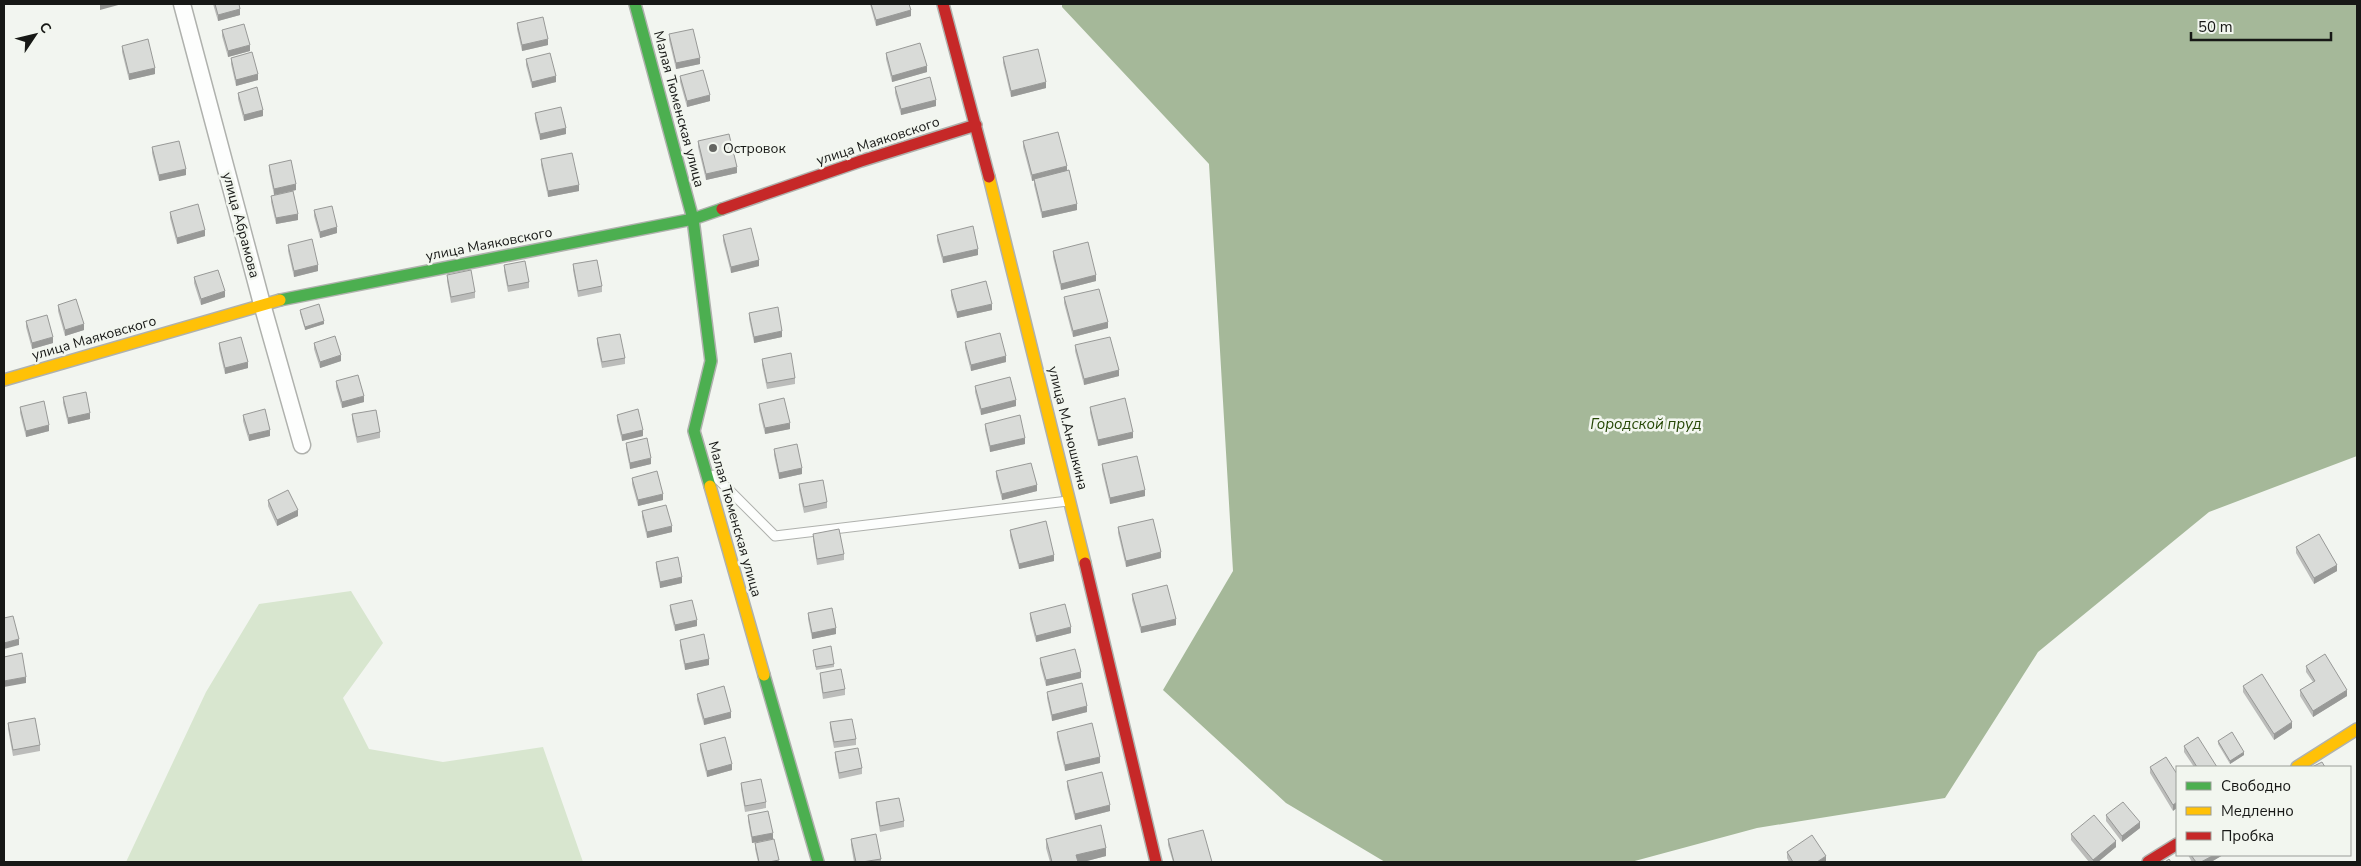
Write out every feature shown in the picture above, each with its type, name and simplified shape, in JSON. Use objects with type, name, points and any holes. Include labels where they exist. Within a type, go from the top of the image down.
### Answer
[{"type":"street","name":"улица Абрамова","points":[[182,4],[262,304],[302,445]]},
{"type":"street","name":"Малая Тюменская улица","points":[[635,4],[693,219],[711,362],[694,431],[818,862]]},
{"type":"street","name":"улица М.Аношкина","points":[[942,4],[976,126],[1071,501],[1156,862]]},
{"type":"street","name":"улица Маяковского","points":[[4,380],[262,304],[693,219],[861,161],[976,126]]},
{"type":"street","points":[[2299,766],[2357,729]]},
{"type":"street","points":[[2148,862],[2176,845]]},
{"type":"lane","points":[[704,464],[775,536],[1071,501]]},
{"type":"shaded area","points":[[351,591],[383,643],[343,698],[369,749],[443,762],[543,747],[583,862],[126,862],[206,692],[259,604]]},
{"type":"water","name":"Городской пруд","points":[[1062,4],[2357,4],[2357,456],[2209,512],[2038,652],[1945,798],[1757,828],[1631,862],[1385,862],[1286,803],[1163,690],[1233,571],[1209,164],[1062,7]]},
{"type":"building","points":[[215,4],[239,4],[240,9],[218,15]]},
{"type":"building","points":[[871,4],[909,4],[911,10],[876,20]]},
{"type":"building","points":[[543,17],[548,39],[522,45],[517,23]]},
{"type":"building","points":[[244,24],[250,45],[228,51],[222,30]]},
{"type":"building","points":[[693,29],[700,58],[676,63],[669,34]]},
{"type":"building","points":[[148,39],[155,68],[129,74],[122,46]]},
{"type":"building","points":[[920,43],[927,66],[892,76],[886,53]]},
{"type":"building","points":[[1038,49],[1046,82],[1011,91],[1003,57]]},
{"type":"building","points":[[252,52],[258,74],[236,80],[231,58]]},
{"type":"building","points":[[550,53],[556,76],[532,82],[526,59]]},
{"type":"building","points":[[703,70],[710,95],[687,101],[680,76]]},
{"type":"building","points":[[930,77],[936,100],[901,109],[895,87]]},
{"type":"building","points":[[257,87],[263,110],[244,115],[238,93]]},
{"type":"building","points":[[561,107],[566,128],[540,134],[535,113]]},
{"type":"building","points":[[1058,132],[1067,166],[1032,175],[1023,141]]},
{"type":"building","points":[[729,134],[737,167],[706,174],[698,141]]},
{"type":"building","points":[[179,141],[186,169],[159,175],[152,147]]},
{"type":"building","points":[[572,153],[579,185],[548,191],[541,159]]},
{"type":"building","points":[[291,160],[296,184],[274,189],[269,165]]},
{"type":"building","points":[[1069,170],[1077,204],[1042,212],[1034,179]]},
{"type":"building","points":[[293,191],[298,214],[276,218],[271,196]]},
{"type":"building","points":[[198,204],[205,230],[177,238],[170,212]]},
{"type":"building","points":[[332,206],[337,227],[320,232],[314,210]]},
{"type":"building","points":[[973,226],[978,249],[943,257],[937,235]]},
{"type":"building","points":[[751,228],[759,260],[731,267],[723,235]]},
{"type":"building","points":[[312,239],[318,265],[294,271],[288,245]]},
{"type":"building","points":[[1088,242],[1096,275],[1061,284],[1053,251]]},
{"type":"building","points":[[597,260],[602,286],[578,291],[573,264]]},
{"type":"building","points":[[525,261],[529,282],[508,286],[504,265]]},
{"type":"building","points":[[218,270],[225,291],[201,299],[194,277]]},
{"type":"building","points":[[471,270],[475,292],[451,297],[447,275]]},
{"type":"building","points":[[986,281],[992,304],[957,312],[951,290]]},
{"type":"building","points":[[1099,289],[1108,322],[1073,331],[1064,297]]},
{"type":"building","points":[[76,299],[84,324],[65,330],[58,305]]},
{"type":"building","points":[[319,304],[324,321],[305,327],[300,310]]},
{"type":"building","points":[[778,307],[782,331],[754,337],[749,313]]},
{"type":"building","points":[[47,315],[53,337],[32,343],[26,321]]},
{"type":"building","points":[[1000,333],[1006,356],[971,365],[965,342]]},
{"type":"building","points":[[620,334],[625,358],[602,362],[597,338]]},
{"type":"building","points":[[335,336],[341,355],[320,362],[314,343]]},
{"type":"building","points":[[241,337],[248,362],[225,368],[219,343]]},
{"type":"building","points":[[1110,337],[1119,370],[1084,379],[1075,345]]},
{"type":"building","points":[[791,353],[795,378],[767,383],[762,359]]},
{"type":"building","points":[[358,375],[364,396],[342,402],[336,381]]},
{"type":"building","points":[[1010,377],[1016,400],[981,409],[975,386]]},
{"type":"building","points":[[86,392],[90,413],[68,418],[63,397]]},
{"type":"building","points":[[784,398],[790,423],[765,428],[759,404]]},
{"type":"building","points":[[1125,398],[1133,432],[1098,440],[1090,407]]},
{"type":"building","points":[[44,401],[49,425],[26,431],[20,407]]},
{"type":"building","points":[[265,409],[270,430],[249,435],[243,415]]},
{"type":"building","points":[[638,409],[643,430],[622,435],[617,415]]},
{"type":"building","points":[[376,410],[380,432],[357,437],[352,414]]},
{"type":"building","points":[[1020,415],[1025,438],[990,446],[985,424]]},
{"type":"building","points":[[647,438],[651,458],[630,463],[626,443]]},
{"type":"building","points":[[797,444],[802,468],[779,473],[774,449]]},
{"type":"building","points":[[1137,456],[1145,490],[1110,498],[1102,464]]},
{"type":"building","points":[[1031,463],[1037,485],[1002,494],[996,471]]},
{"type":"building","points":[[657,471],[663,494],[638,500],[632,478]]},
{"type":"building","points":[[823,480],[827,502],[804,507],[799,484]]},
{"type":"building","points":[[288,490],[298,510],[277,520],[268,500]]},
{"type":"building","points":[[666,505],[672,526],[647,532],[642,511]]},
{"type":"building","points":[[1153,519],[1161,552],[1126,561],[1118,527]]},
{"type":"building","points":[[1046,521],[1054,555],[1019,564],[1010,530]]},
{"type":"building","points":[[839,529],[844,554],[817,559],[813,534]]},
{"type":"building","points":[[2319,534],[2337,565],[2314,578],[2296,547]]},
{"type":"building","points":[[678,557],[682,577],[660,582],[656,562]]},
{"type":"building","points":[[1167,585],[1176,619],[1141,627],[1132,594]]},
{"type":"building","points":[[692,600],[697,620],[675,625],[670,605]]},
{"type":"building","points":[[1065,604],[1071,627],[1036,636],[1030,613]]},
{"type":"building","points":[[832,608],[836,628],[812,633],[808,613]]},
{"type":"building","points":[[13,616],[19,639],[4,643],[4,618]]},
{"type":"building","points":[[704,634],[709,659],[685,664],[680,640]]},
{"type":"building","points":[[831,646],[834,664],[816,667],[813,650]]},
{"type":"building","points":[[1075,649],[1081,672],[1046,680],[1040,658]]},
{"type":"building","points":[[22,653],[26,677],[4,681],[4,657]]},
{"type":"building","points":[[2325,654],[2347,690],[2313,711],[2300,690],[2315,681],[2306,666]]},
{"type":"building","points":[[841,669],[845,689],[823,693],[820,673]]},
{"type":"building","points":[[2262,674],[2292,722],[2274,734],[2243,686]]},
{"type":"building","points":[[1082,683],[1087,706],[1052,715],[1047,692]]},
{"type":"building","points":[[724,686],[731,712],[704,719],[697,694]]},
{"type":"building","points":[[35,718],[40,745],[13,750],[8,723]]},
{"type":"building","points":[[852,719],[856,739],[834,742],[830,722]]},
{"type":"building","points":[[1092,723],[1100,757],[1065,765],[1057,732]]},
{"type":"building","points":[[2232,732],[2244,752],[2230,761],[2218,741]]},
{"type":"building","points":[[725,737],[732,764],[707,771],[700,744]]},
{"type":"building","points":[[2198,737],[2216,766],[2196,766],[2184,746]]},
{"type":"building","points":[[858,748],[862,768],[839,773],[835,752]]},
{"type":"building","points":[[2166,757],[2176,772],[2176,803],[2173,805],[2150,767]]},
{"type":"building","points":[[2322,762],[2324,766],[2314,766]]},
{"type":"building","points":[[1102,772],[1110,805],[1075,814],[1067,781]]},
{"type":"building","points":[[761,779],[766,802],[745,806],[741,783]]},
{"type":"building","points":[[899,798],[904,821],[880,826],[876,802]]},
{"type":"building","points":[[2123,802],[2140,822],[2122,836],[2106,815]]},
{"type":"building","points":[[768,811],[773,833],[752,837],[748,815]]},
{"type":"building","points":[[2094,815],[2116,841],[2093,860],[2071,834]]},
{"type":"building","points":[[1101,825],[1106,848],[1076,855],[1078,862],[1052,862],[1046,839]]},
{"type":"building","points":[[1203,830],[1212,862],[1174,862],[1168,839]]},
{"type":"building","points":[[876,834],[881,859],[856,862],[851,839]]},
{"type":"building","points":[[1812,835],[1826,856],[1817,862],[1793,862],[1787,852]]},
{"type":"building","points":[[774,839],[779,860],[759,862],[755,843]]},
{"type":"building","points":[[2192,856],[2212,856],[2201,862],[2196,862]]},
{"type":"traffic: fast","points":[[635,4],[693,219],[711,361],[694,431],[710,486]]},
{"type":"traffic: fast","points":[[280,300],[693,219],[722,209]]},
{"type":"traffic: fast","points":[[764,675],[818,862]]},
{"type":"traffic: slow","points":[[989,177],[1085,563]]},
{"type":"traffic: slow","points":[[4,380],[280,300]]},
{"type":"traffic: slow","points":[[710,486],[764,675]]},
{"type":"traffic: slow","points":[[2299,766],[2357,729]]},
{"type":"traffic: jam","points":[[943,4],[989,177]]},
{"type":"traffic: jam","points":[[722,209],[861,161],[976,125]]},
{"type":"traffic: jam","points":[[1085,563],[1156,862]]},
{"type":"traffic: jam","points":[[2148,862],[2176,845]]},
{"type":"place","name":"Островок","points":[[713,148]]}]
